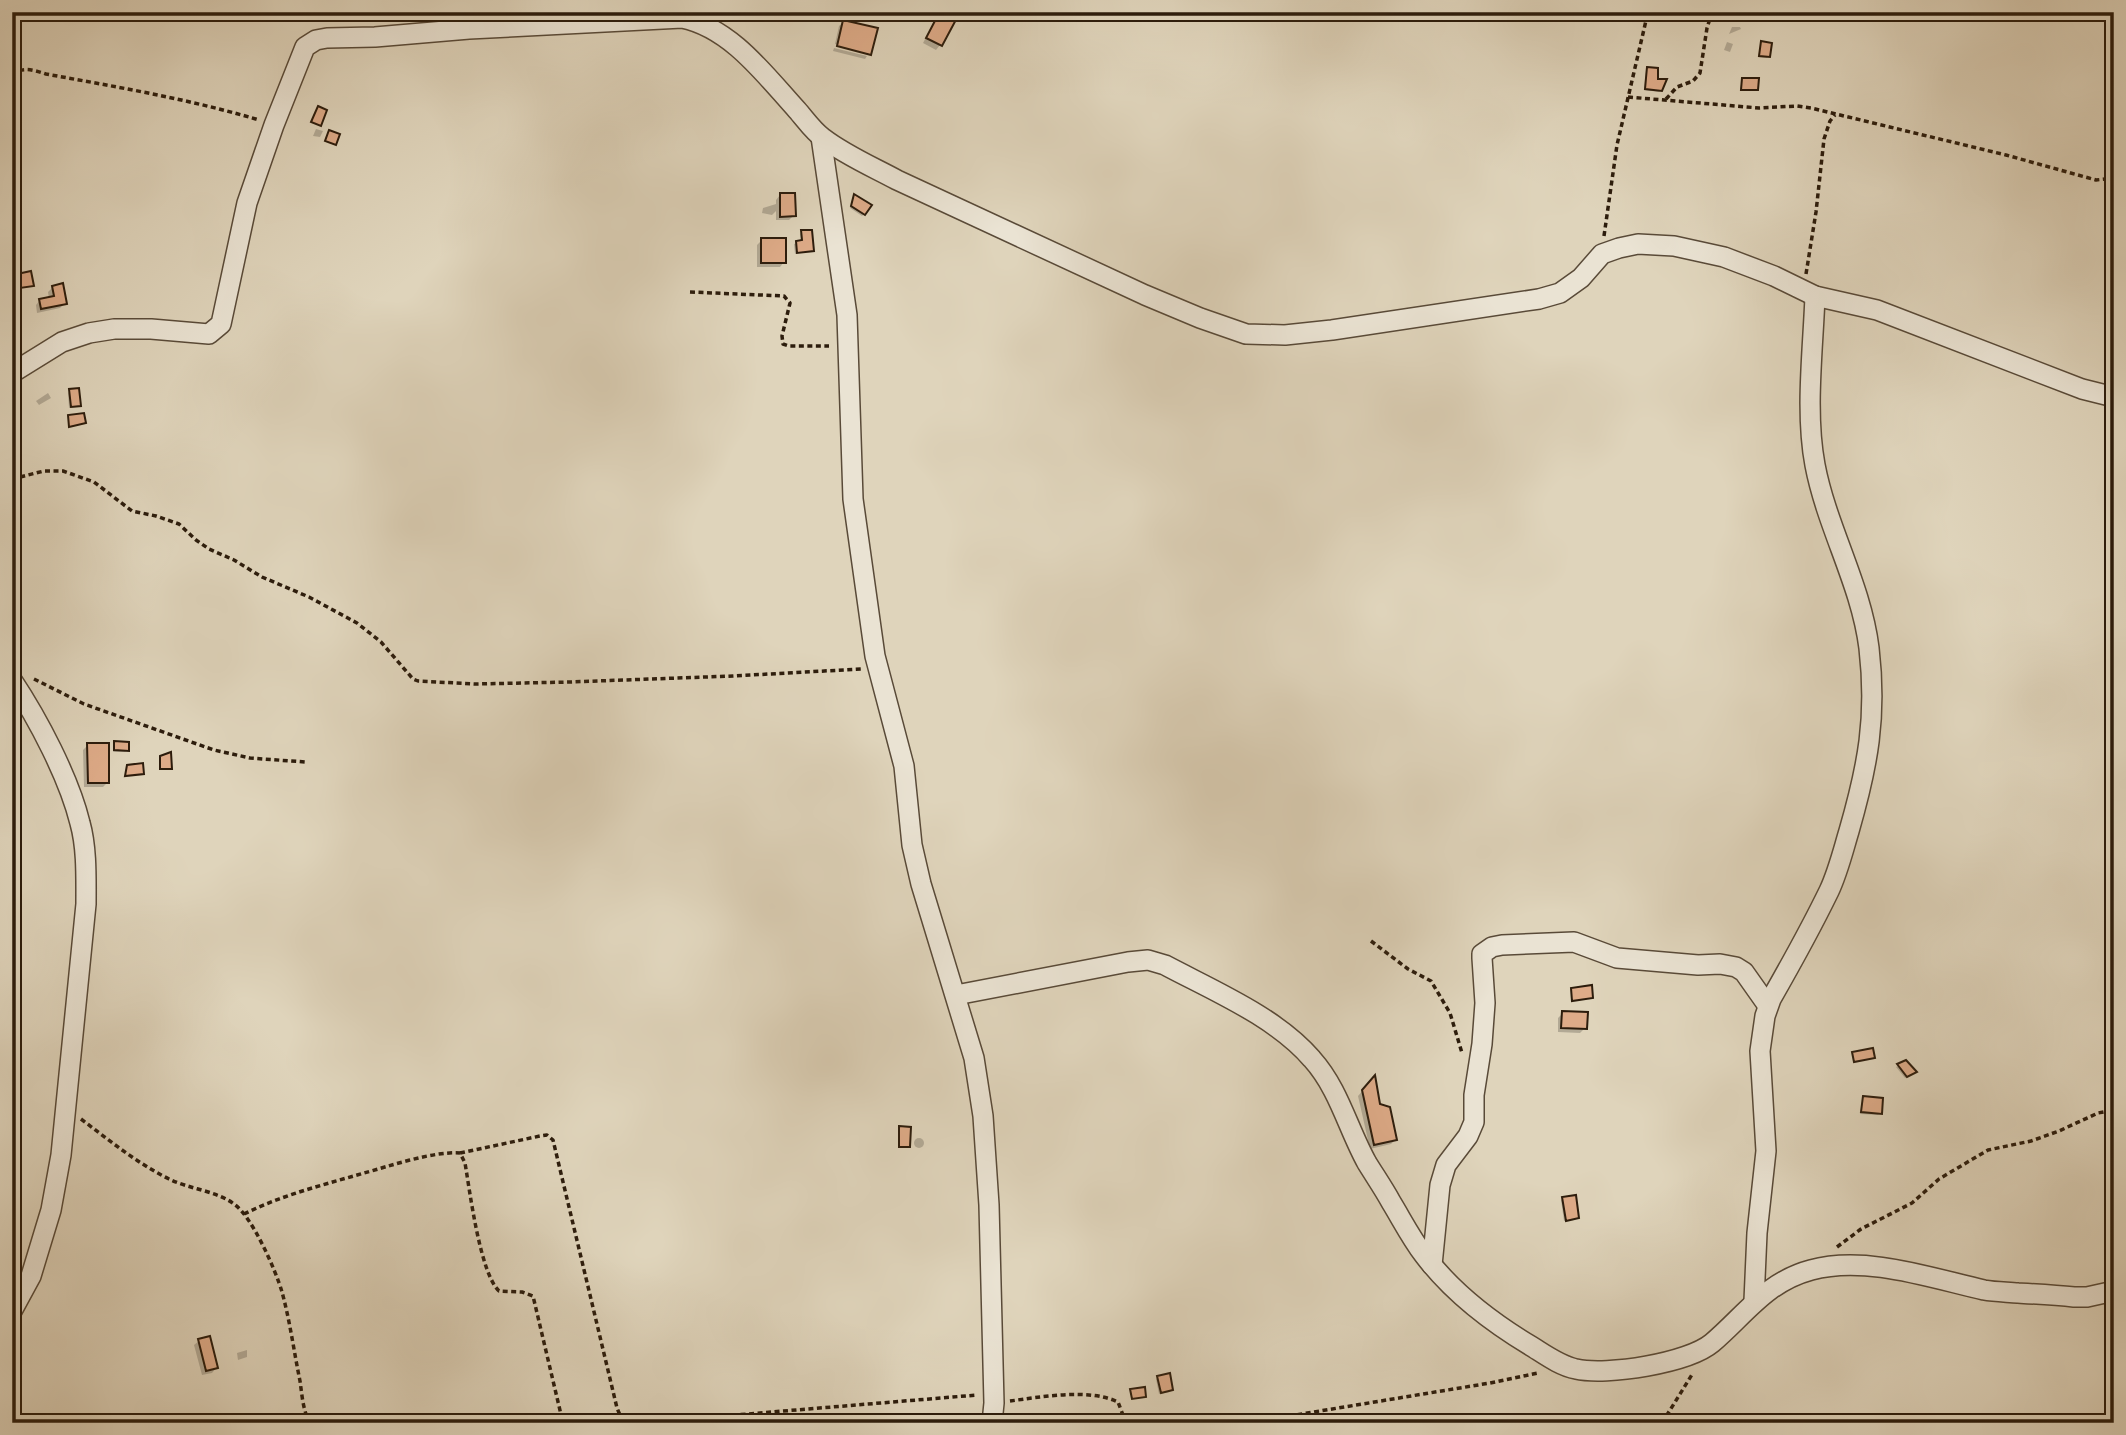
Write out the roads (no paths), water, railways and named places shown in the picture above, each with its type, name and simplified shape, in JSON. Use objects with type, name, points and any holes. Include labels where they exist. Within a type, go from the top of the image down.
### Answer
[{"type":"street","points":[[12,373],[62,342],[89,333],[114,329],[151,329],[209,334],[222,324],[247,203],[305,47],[316,40],[682,18],[712,28],[733,44],[821,137],[897,180],[1156,299],[1246,334],[1285,335],[1332,330],[1539,299],[1560,293],[1581,278],[1602,254],[1638,244],[1674,246],[1724,257],[1809,293],[1877,310],[2082,389],[2114,397]]},
{"type":"street","points":[[821,137],[847,315],[853,499],[877,668],[904,766],[915,858],[974,1058],[983,1116],[989,1205],[993,1406]]},
{"type":"street","points":[[1754,1301],[1757,1233],[1766,1151],[1760,1051],[1769,1006],[1839,866],[1866,767],[1872,729],[1871,671],[1862,606],[1828,515],[1815,464],[1811,423],[1809,293]]},
{"type":"street","points":[[12,1311],[31,1276],[51,1210],[61,1156],[86,904],[81,824],[51,747],[25,699],[18,678]]},
{"type":"street","points":[[1432,1265],[1440,1185],[1446,1165],[1468,1136],[1474,1122],[1474,1095],[1485,1003],[1482,954],[1487,950],[1502,945],[1574,942],[1617,958],[1736,967],[1750,978],[1769,1006]]},
{"type":"street","points":[[956,995],[1119,963],[1148,960],[1165,965],[1280,1028],[1301,1045],[1334,1090],[1368,1164],[1402,1224],[1432,1265],[1498,1326],[1574,1369],[1597,1371],[1651,1365],[1685,1357],[1711,1345],[1754,1301],[1788,1279],[1811,1270],[1834,1266],[1880,1267],[1986,1291],[2074,1297],[2114,1292]]}]
